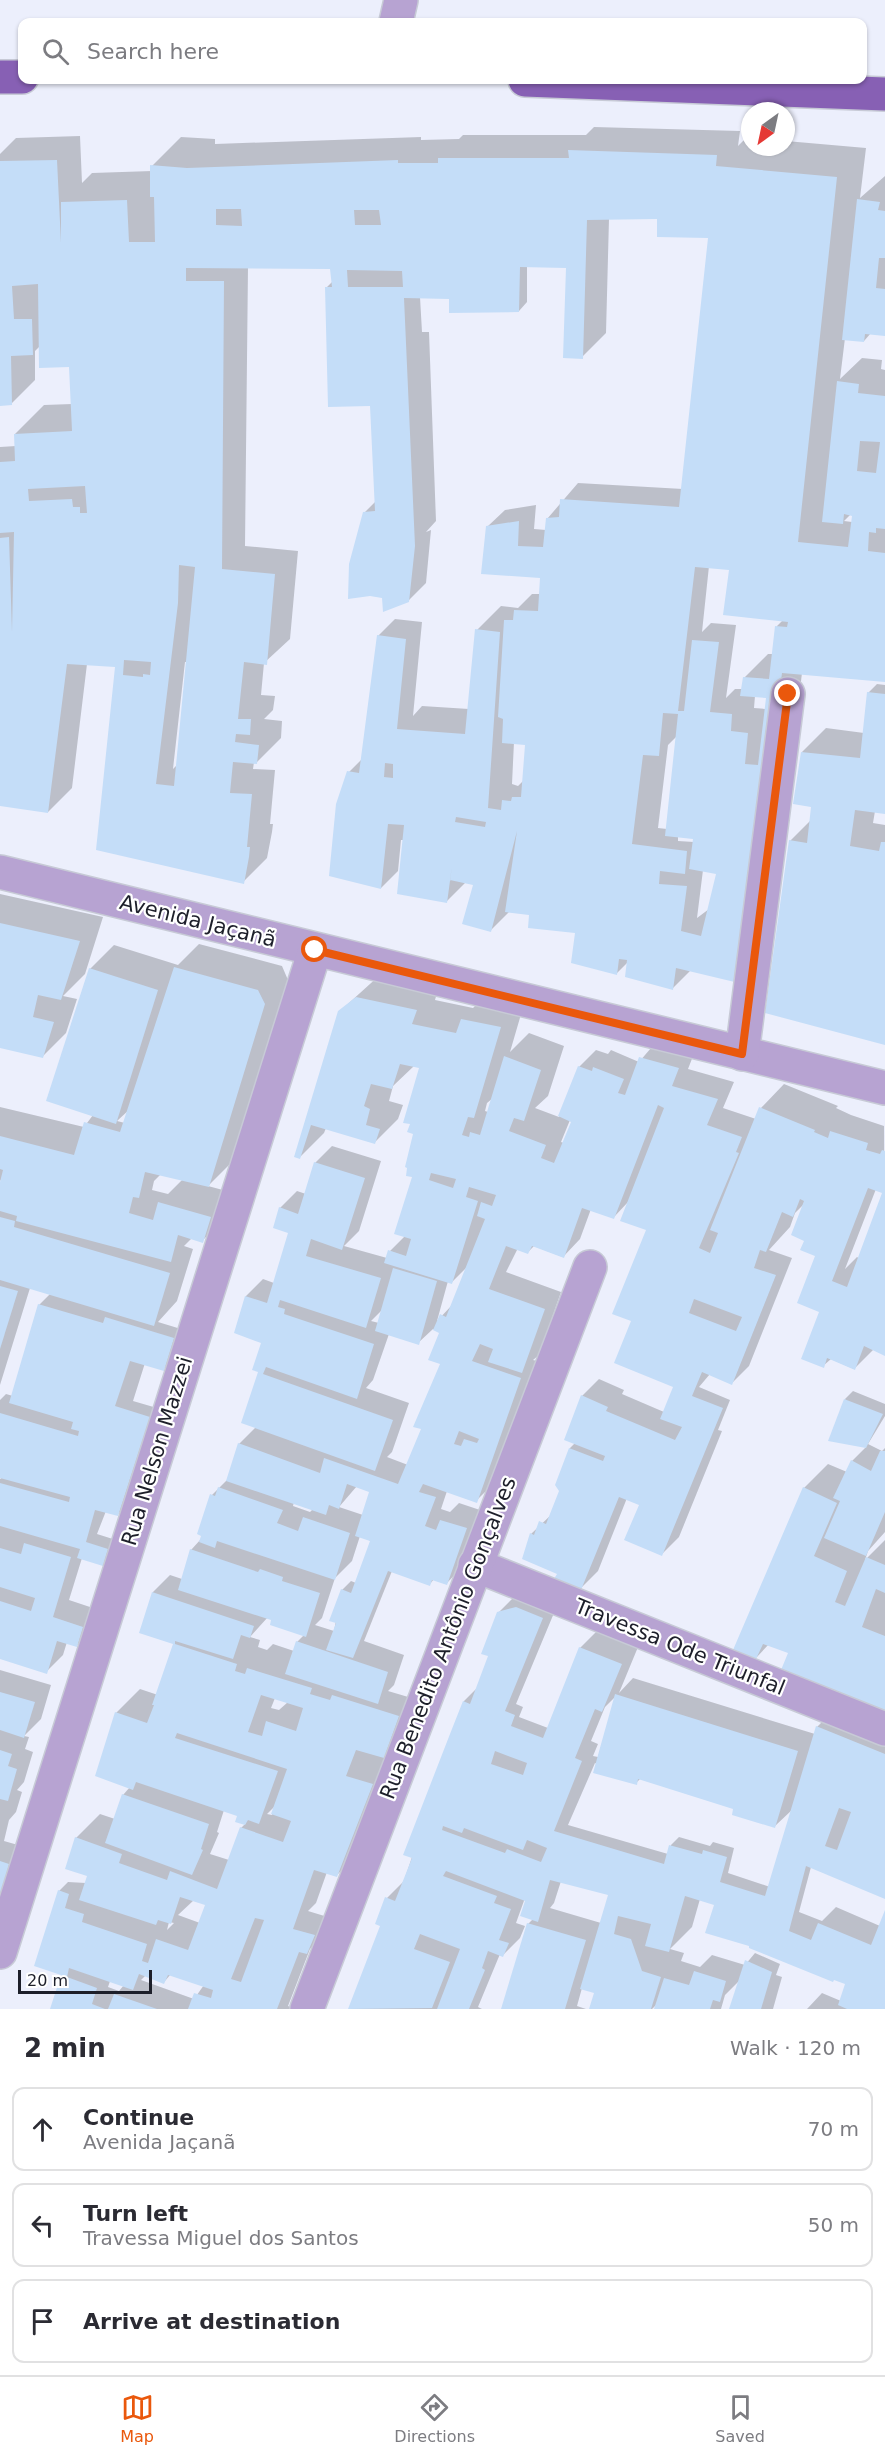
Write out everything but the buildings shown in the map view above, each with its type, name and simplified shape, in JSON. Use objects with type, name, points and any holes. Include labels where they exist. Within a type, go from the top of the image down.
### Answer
[{"type":"main road","points":[[0,77],[18,77]]},
{"type":"main road","points":[[628,84],[885,94]]},
{"type":"street","points":[[397,18],[400,0]]},
{"type":"street","points":[[742,1054],[788,694]]},
{"type":"street","name":"Avenida Jaçanã","points":[[0,872],[885,1088]]},
{"type":"street","name":"Rua Nelson Mazzei","points":[[0,1952],[315,950]]},
{"type":"street","name":"Rua Benedito Antônio Gonçalves","points":[[307,2009],[590,1267]]},
{"type":"street","name":"Travessa Ode Triunfal","points":[[475,1565],[885,1729]]},
{"type":"route","points":[[315,950],[742,1054],[788,694]]}]
